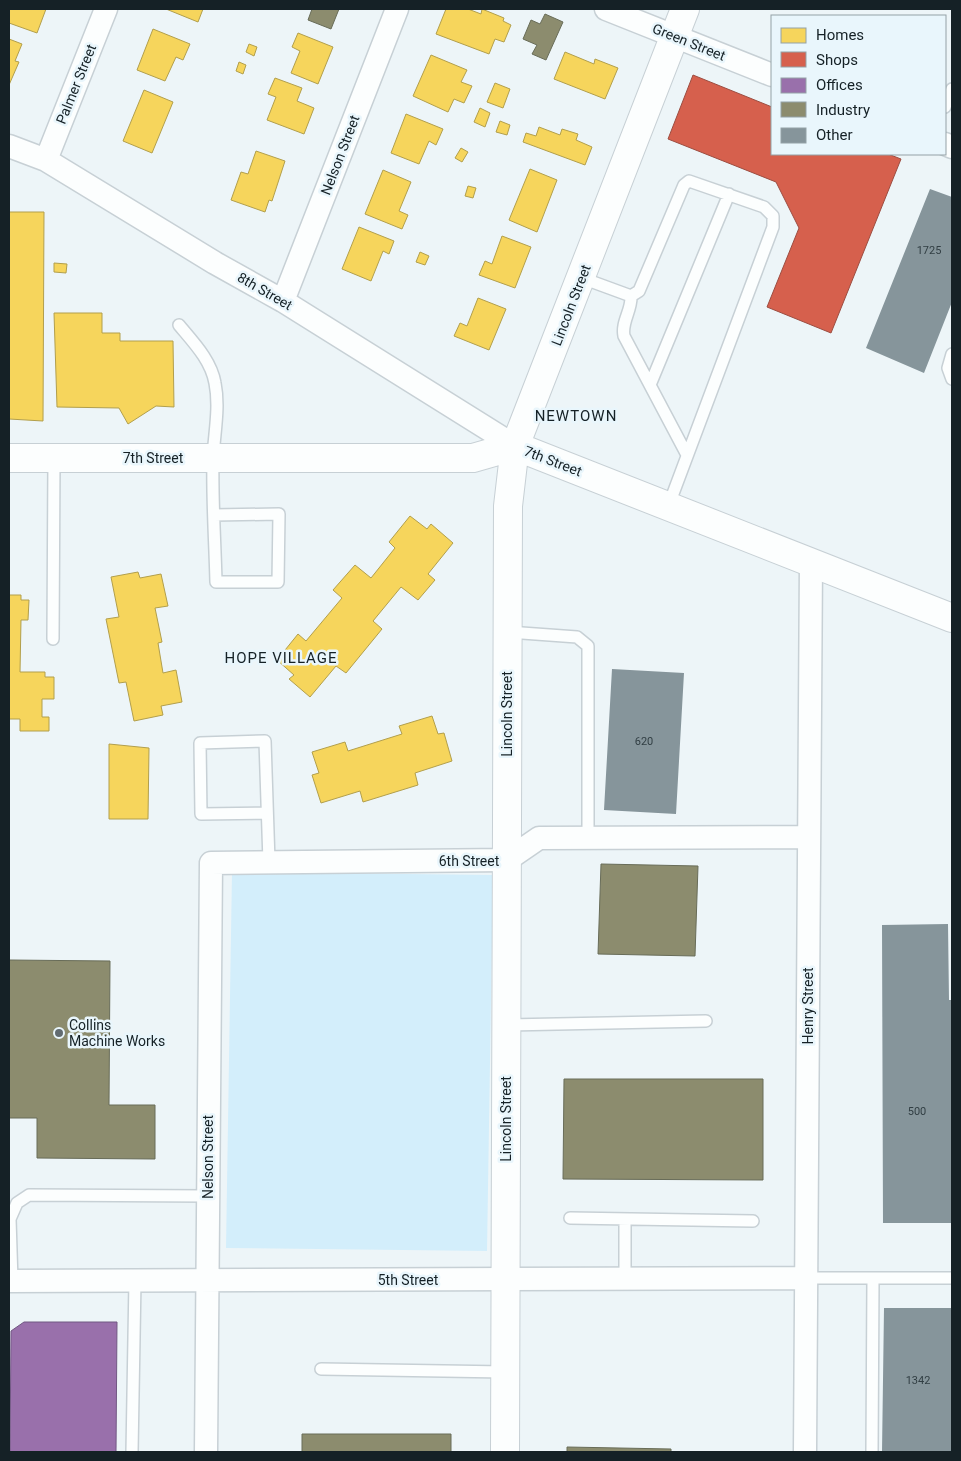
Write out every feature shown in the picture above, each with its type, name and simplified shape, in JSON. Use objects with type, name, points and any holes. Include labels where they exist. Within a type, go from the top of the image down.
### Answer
[{"type":"street","name":"Palmer Street","points":[[46,160],[106,9]]},
{"type":"street","name":"Nelson Street","points":[[283,301],[397,9]]},
{"type":"street","name":"Green Street","points":[[606,9],[771,75]]},
{"type":"street","name":"Lincoln Street","points":[[505,1452],[508,506],[515,446],[582,278],[685,9]]},
{"type":"street","name":"8th Street","points":[[9,146],[46,160],[215,263],[283,301],[515,446]]},
{"type":"street","name":"7th Street","points":[[9,458],[472,458],[515,446],[952,618]]},
{"type":"street","name":"Henry Street","points":[[805,1452],[811,561]]},
{"type":"street","name":"6th Street","points":[[211,863],[507,860],[539,838],[809,837]]},
{"type":"street","name":"Nelson Street","points":[[206,1452],[211,863]]},
{"type":"street","name":"5th Street","points":[[10,1281],[806,1278]]},
{"type":"lane","points":[[946,104],[952,89]]},
{"type":"lane","points":[[631,296],[639,291],[684,185],[689,181],[764,207],[773,216],[773,227],[668,506]]},
{"type":"lane","points":[[650,386],[729,194]]},
{"type":"lane","points":[[582,278],[631,296]]},
{"type":"lane","points":[[631,296],[632,304],[623,330],[624,336],[687,455]]},
{"type":"lane","points":[[178,325],[203,354],[216,382],[217,426],[213,458],[214,515],[216,582],[278,582],[280,514],[214,515]]},
{"type":"lane","points":[[952,354],[948,368],[952,379]]},
{"type":"lane","points":[[53,639],[54,458]]},
{"type":"lane","points":[[508,632],[577,636],[588,646],[588,838]]},
{"type":"lane","points":[[267,813],[201,814],[200,744],[265,741],[269,862]]},
{"type":"lane","points":[[506,1025],[706,1021]]},
{"type":"lane","points":[[10,1281],[10,1218],[17,1203],[28,1195],[208,1196]]},
{"type":"lane","points":[[570,1218],[753,1221]]},
{"type":"lane","points":[[625,1219],[625,1279]]},
{"type":"lane","points":[[806,1278],[952,1278]]},
{"type":"lane","points":[[872,1452],[873,1278]]},
{"type":"lane","points":[[132,1452],[135,1280]]},
{"type":"lane","points":[[321,1369],[505,1372]]},
{"type":"shaded area","points":[[232,872],[493,875],[487,1251],[226,1248]]},
{"type":"building: Homes","points":[[9,9],[46,9],[37,33],[9,23]]},
{"type":"building: Homes","points":[[166,9],[203,9],[198,22]]},
{"type":"building: Homes","points":[[446,9],[468,9],[481,14],[482,9],[504,18],[503,21],[511,25],[504,42],[495,39],[489,54],[436,34]]},
{"type":"building: Homes","points":[[153,29],[190,44],[183,60],[176,57],[165,81],[137,70]]},
{"type":"building: Homes","points":[[298,33],[333,47],[318,84],[291,73],[300,51],[292,47]]},
{"type":"building: Homes","points":[[9,39],[22,44],[15,61],[19,62],[9,85]]},
{"type":"building: Homes","points":[[249,44],[257,47],[254,56],[246,52]]},
{"type":"building: Homes","points":[[565,52],[594,64],[595,59],[618,68],[605,99],[554,79]]},
{"type":"building: Homes","points":[[431,55],[467,70],[461,82],[472,86],[464,103],[454,99],[448,112],[413,96]]},
{"type":"building: Homes","points":[[239,62],[246,65],[243,74],[236,71]]},
{"type":"building: Homes","points":[[275,78],[302,88],[297,101],[314,108],[304,134],[267,120],[276,97],[268,94]]},
{"type":"building: Homes","points":[[495,83],[510,89],[503,108],[487,102]]},
{"type":"building: Homes","points":[[144,90],[173,102],[152,153],[123,141]]},
{"type":"building: Homes","points":[[480,108],[490,113],[485,127],[474,122]]},
{"type":"building: Homes","points":[[406,114],[443,129],[436,145],[429,141],[419,164],[391,153]]},
{"type":"building: Homes","points":[[500,121],[510,125],[507,135],[496,132]]},
{"type":"building: Homes","points":[[539,127],[560,135],[562,129],[578,134],[576,140],[592,147],[585,165],[523,142],[526,133],[536,136]]},
{"type":"building: Homes","points":[[461,148],[468,152],[462,162],[455,158]]},
{"type":"building: Homes","points":[[256,151],[285,161],[272,201],[269,200],[265,212],[231,200],[241,172],[248,174]]},
{"type":"building: Homes","points":[[530,169],[557,180],[537,232],[509,220]]},
{"type":"building: Homes","points":[[383,170],[411,182],[399,211],[408,215],[402,229],[365,214]]},
{"type":"building: Homes","points":[[468,186],[476,188],[473,198],[465,196]]},
{"type":"building: Homes","points":[[9,212],[44,212],[43,421],[9,419]]},
{"type":"building: Homes","points":[[359,227],[394,241],[389,254],[383,251],[371,281],[342,269]]},
{"type":"building: Homes","points":[[502,236],[531,247],[515,288],[479,275],[485,261],[492,264]]},
{"type":"building: Homes","points":[[420,252],[429,256],[425,265],[416,262]]},
{"type":"building: Homes","points":[[54,263],[67,264],[66,273],[54,272]]},
{"type":"building: Homes","points":[[478,298],[506,309],[489,350],[454,336],[460,323],[467,326]]},
{"type":"building: Homes","points":[[54,313],[102,313],[102,333],[120,333],[120,341],[173,341],[174,407],[156,406],[128,424],[119,408],[57,407]]},
{"type":"building: Homes","points":[[410,516],[427,529],[431,524],[453,543],[428,574],[435,580],[418,600],[401,587],[373,621],[382,629],[346,673],[336,666],[310,697],[289,679],[294,675],[277,660],[298,634],[306,641],[342,598],[333,590],[355,565],[371,578],[395,548],[389,542]]},
{"type":"building: Homes","points":[[138,572],[140,578],[161,574],[168,606],[155,608],[162,642],[158,643],[163,673],[176,670],[182,702],[161,706],[163,715],[134,721],[126,682],[119,683],[106,619],[119,617],[111,577]]},
{"type":"building: Homes","points":[[9,595],[21,595],[21,600],[29,600],[28,620],[21,620],[20,672],[45,672],[45,677],[54,677],[54,699],[42,699],[42,717],[49,717],[49,731],[20,731],[20,719],[9,719]]},
{"type":"building: Homes","points":[[432,716],[438,734],[444,733],[452,761],[415,773],[418,785],[363,802],[360,791],[321,803],[312,775],[319,773],[312,752],[345,742],[348,751],[402,734],[399,726]]},
{"type":"building: Homes","points":[[109,744],[149,748],[148,819],[109,819]]},
{"type":"building: Shops","points":[[693,75],[771,107],[771,155],[891,155],[901,159],[831,333],[767,307],[799,228],[776,182],[668,139]]},
{"type":"building: Offices","points":[[24,1322],[117,1322],[116,1452],[10,1452],[11,1331]]},
{"type":"building: Industry","points":[[312,9],[339,9],[331,29],[308,20]]},
{"type":"building: Industry","points":[[545,14],[563,22],[546,60],[532,54],[537,45],[523,39],[531,20],[540,24]]},
{"type":"building: Industry","points":[[601,864],[698,866],[695,956],[598,954]]},
{"type":"building: Industry","name":"Collins Machine Works","points":[[9,960],[110,961],[109,1105],[155,1105],[155,1159],[37,1158],[37,1118],[9,1118]]},
{"type":"building: Industry","points":[[564,1079],[763,1079],[763,1180],[563,1179]]},
{"type":"building: Industry","points":[[302,1434],[451,1434],[451,1452],[302,1452]]},
{"type":"building: Industry","points":[[567,1447],[671,1449],[671,1452],[567,1452]]},
{"type":"building: Other","points":[[930,189],[952,197],[952,302],[924,373],[866,348]]},
{"type":"building: Other","points":[[612,669],[684,673],[676,814],[604,810]]},
{"type":"building: Other","points":[[948,924],[949,1000],[952,1000],[952,1223],[883,1223],[882,925]]},
{"type":"building: Other","points":[[884,1308],[952,1308],[952,1452],[882,1452]]},
{"type":"place","name":"Collins Machine Works","points":[[59,1033]]},
{"type":"district","name":"NEWTOWN","points":[[576,416]]},
{"type":"district","name":"HOPE VILLAGE","points":[[281,658]]}]
